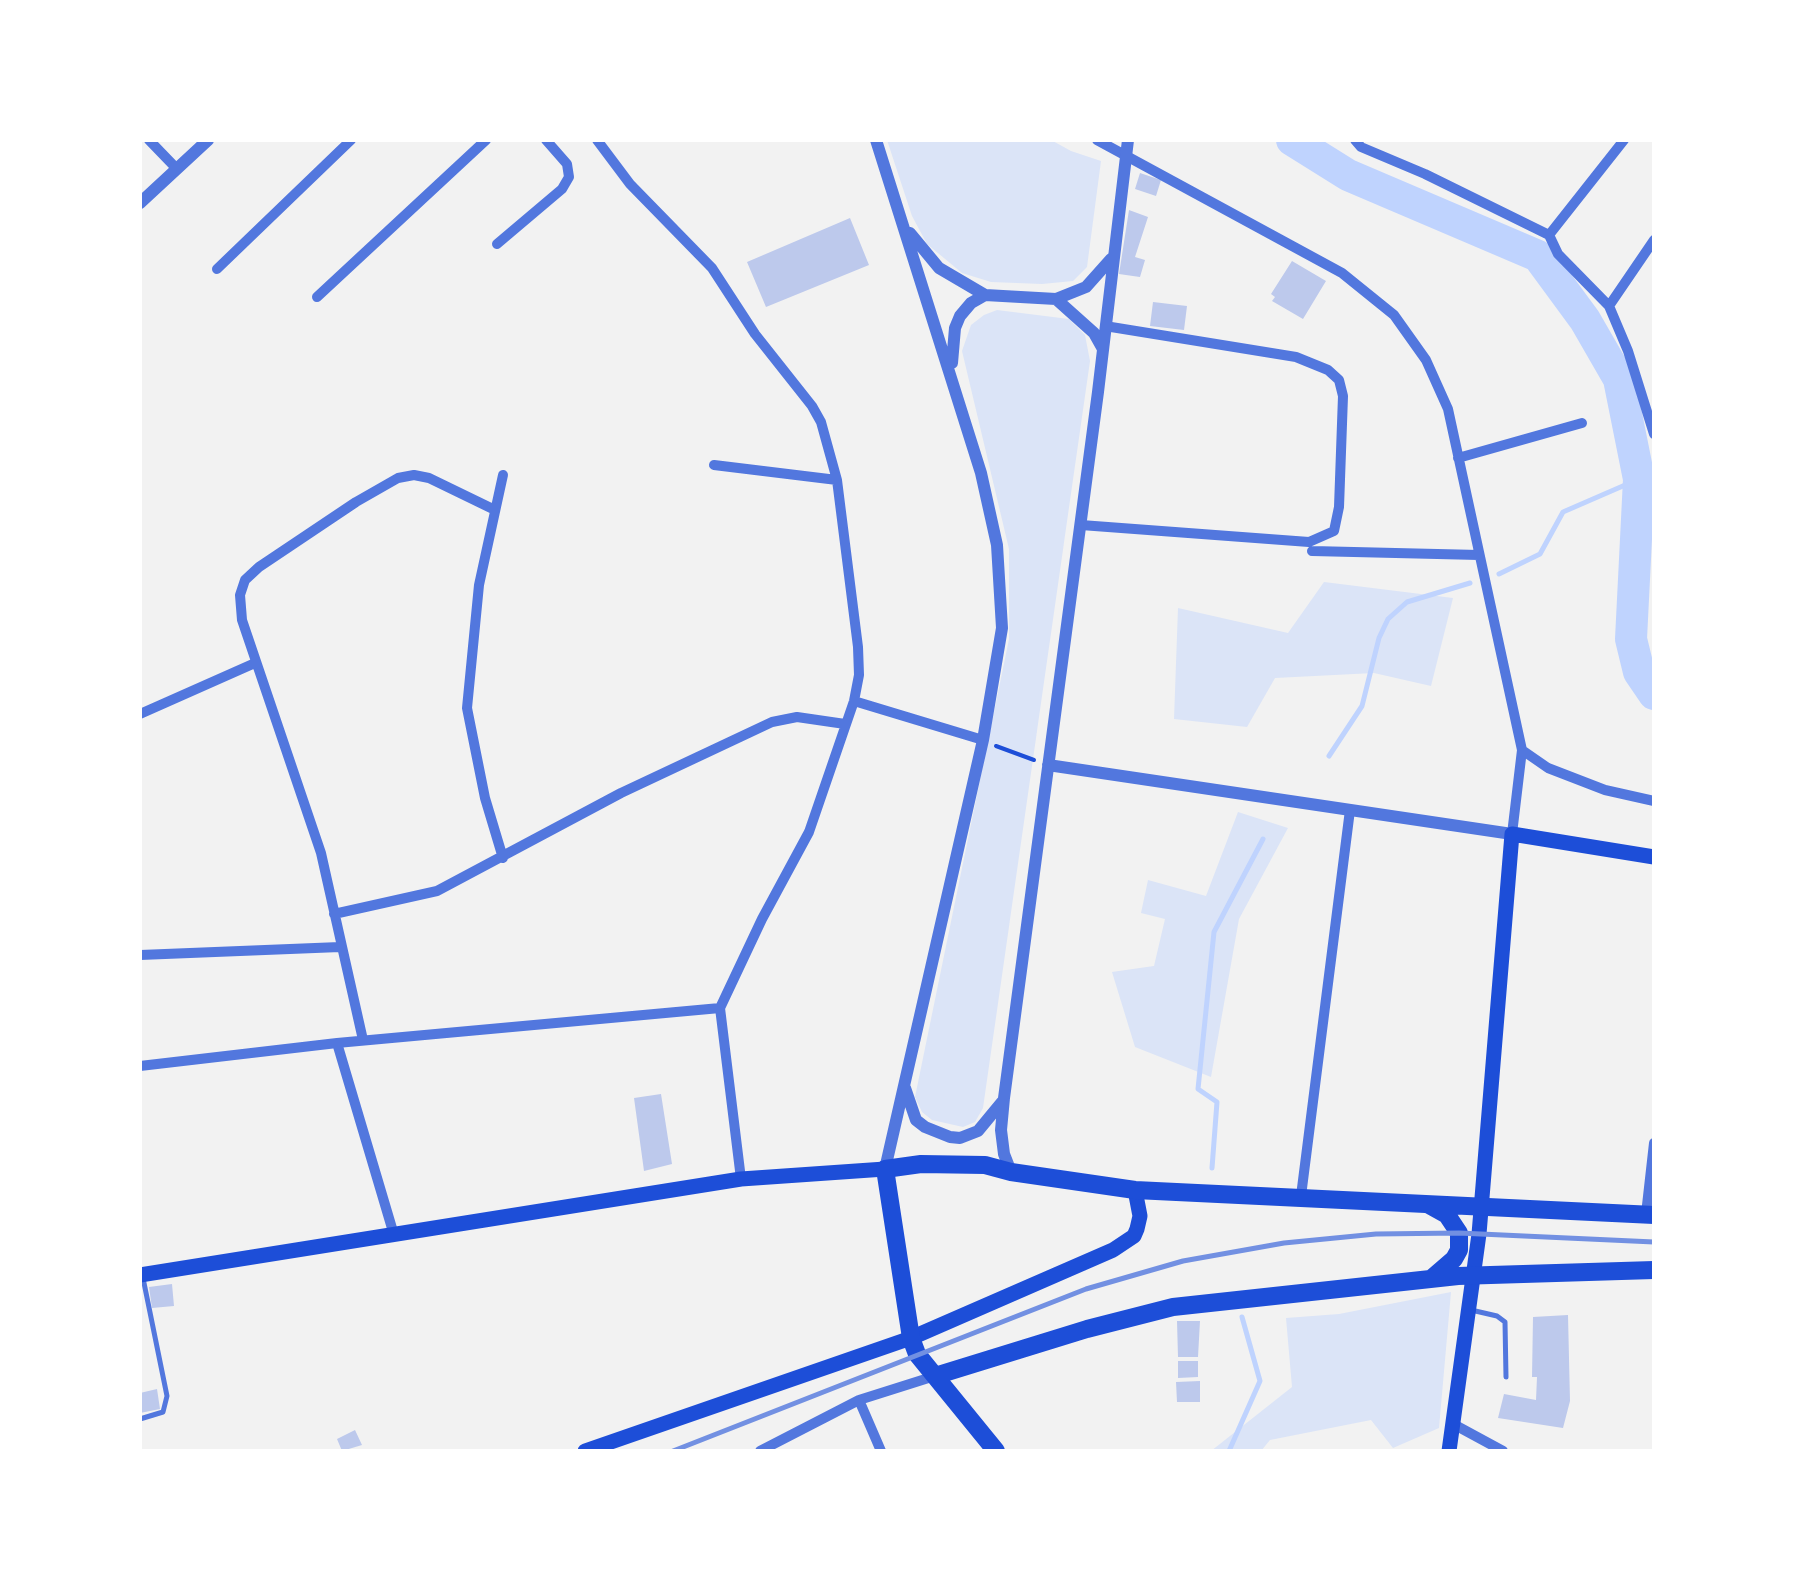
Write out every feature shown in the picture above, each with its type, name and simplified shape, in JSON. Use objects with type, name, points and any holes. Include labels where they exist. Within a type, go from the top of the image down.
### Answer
[{"type":"main road","points":[[1449,1451],[1481,1206],[1512,834],[1654,857]]},
{"type":"main road","points":[[141,1276],[741,1179],[921,1164],[986,1165],[1135,1190],[1650,1215]]},
{"type":"main road","points":[[885,1170],[911,1338],[917,1354],[996,1451]]},
{"type":"main road","points":[[585,1451],[911,1338],[1063,1273],[1134,1236],[1140,1216],[1135,1190]]},
{"type":"main road","points":[[1428,1204],[1447,1215],[1459,1233],[1459,1250],[1454,1259],[1428,1282]]},
{"type":"main road","points":[[938,1376],[1087,1329],[1173,1307],[1473,1275],[1654,1270]]},
{"type":"street","points":[[149,140],[176,168]]},
{"type":"street","points":[[140,203],[208,140]]},
{"type":"street","points":[[217,269],[351,140]]},
{"type":"street","points":[[317,298],[486,140]]},
{"type":"street","points":[[497,244],[562,190],[569,176],[567,164],[546,140]]},
{"type":"street","points":[[597,140],[630,184],[712,268],[748,325],[812,406],[822,422],[838,480],[859,675],[854,701],[809,832],[720,1008],[741,1179]]},
{"type":"street","points":[[876,140],[952,376],[990,510],[1002,584],[1002,628],[983,740],[885,1170]]},
{"type":"street","points":[[1048,764],[1512,834],[1522,750],[1448,410],[1426,360],[1394,315],[1342,273],[1098,140]]},
{"type":"street","points":[[1011,1172],[1001,1130],[1004,1098],[1128,140]]},
{"type":"street","points":[[1354,140],[1361,147],[1549,236],[1558,254],[1609,306],[1654,434]]},
{"type":"street","points":[[1549,236],[1624,140]]},
{"type":"street","points":[[903,223],[939,268],[985,295],[1056,299],[1086,287],[1112,258]]},
{"type":"street","points":[[1609,306],[1654,240]]},
{"type":"street","points":[[952,376],[954,328],[971,303],[985,295]]},
{"type":"street","points":[[1056,299],[1094,332],[1102,349]]},
{"type":"street","points":[[1081,525],[1310,542],[1334,531],[1338,507],[1343,396],[1339,380],[1328,370],[1296,357],[1105,326]]},
{"type":"street","points":[[1458,458],[1582,423]]},
{"type":"street","points":[[714,465],[838,480]]},
{"type":"street","points":[[503,475],[479,585],[467,708],[485,798],[503,858]]},
{"type":"street","points":[[363,1040],[302,792],[255,664],[240,611],[240,595],[245,580],[259,567],[398,478],[429,478],[495,510]]},
{"type":"street","points":[[1312,551],[1479,555]]},
{"type":"street","points":[[140,714],[255,664]]},
{"type":"street","points":[[854,701],[983,740]]},
{"type":"street","points":[[334,914],[437,891],[621,793],[772,722],[798,717],[845,724]]},
{"type":"street","points":[[1522,750],[1548,768],[1605,790],[1654,800]]},
{"type":"street","points":[[1301,1196],[1350,810]]},
{"type":"street","points":[[140,955],[340,947]]},
{"type":"street","points":[[140,1066],[338,1042],[720,1008]]},
{"type":"street","points":[[338,1042],[394,1235]]},
{"type":"street","points":[[904,1081],[916,1120],[924,1128],[950,1137],[960,1138],[978,1131],[1004,1098]]},
{"type":"street","points":[[1650,1215],[1654,1143]]},
{"type":"street","points":[[760,1451],[859,1400],[938,1376]]},
{"type":"street","points":[[859,1400],[881,1451]]},
{"type":"street","points":[[1454,1425],[1503,1451]]},
{"type":"lane","points":[[140,1419],[163,1412],[167,1396],[141,1276]]},
{"type":"lane","points":[[1468,1310],[1497,1316],[1504,1322],[1506,1377]]},
{"type":"path","points":[[983,740],[1048,764]]},
{"type":"shaded area","points":[[887,140],[1051,140],[1101,161],[1087,267],[1073,281],[1042,284],[991,282],[962,273],[927,244],[912,216]]},
{"type":"shaded area","points":[[997,310],[1069,319],[1085,335],[1090,361],[983,1108],[975,1122],[963,1127],[932,1120],[922,1112],[915,1097],[1009,639],[1009,549],[962,351],[971,325]]},
{"type":"shaded area","points":[[1324,582],[1453,598],[1431,686],[1374,673],[1275,678],[1247,727],[1174,719],[1178,608],[1288,633]]},
{"type":"shaded area","points":[[1238,812],[1288,828],[1239,919],[1211,1077],[1135,1047],[1112,972],[1154,966],[1165,919],[1141,913],[1148,880],[1206,896]]},
{"type":"shaded area","points":[[1451,1292],[1439,1428],[1393,1448],[1371,1420],[1270,1440],[1261,1451],[1211,1451],[1292,1387],[1286,1318],[1339,1314]]},
{"type":"building","points":[[1140,173],[1161,180],[1156,196],[1135,189]]},
{"type":"building","points":[[1129,210],[1148,217],[1135,257],[1145,260],[1140,277],[1119,274]]},
{"type":"building","points":[[850,218],[869,265],[766,307],[747,262]]},
{"type":"building","points":[[1292,261],[1326,281],[1303,319],[1272,301],[1275,297],[1271,294]]},
{"type":"building","points":[[1153,302],[1187,306],[1184,330],[1150,326]]},
{"type":"building","points":[[661,1094],[672,1164],[644,1171],[634,1098]]},
{"type":"building","points":[[172,1284],[174,1306],[152,1308],[149,1287]]},
{"type":"building","points":[[1568,1315],[1570,1401],[1563,1428],[1498,1418],[1504,1394],[1536,1400],[1537,1377],[1532,1377],[1533,1317]]},
{"type":"building","points":[[1177,1321],[1200,1321],[1198,1357],[1178,1357]]},
{"type":"building","points":[[1178,1361],[1198,1361],[1198,1377],[1178,1378]]},
{"type":"building","points":[[1200,1381],[1200,1402],[1177,1402],[1176,1382]]},
{"type":"building","points":[[157,1389],[160,1409],[140,1413],[140,1393]]},
{"type":"building","points":[[355,1430],[362,1445],[342,1451],[337,1439]]},
{"type":"waterway","points":[[1292,140],[1348,175],[1538,256],[1585,320],[1619,379],[1639,479],[1631,639],[1639,672],[1654,694]]},
{"type":"waterway","points":[[1499,574],[1540,554],[1563,512],[1639,479]]},
{"type":"waterway","points":[[1329,756],[1362,706],[1379,638],[1388,619],[1407,602],[1470,583]]},
{"type":"waterway","points":[[1212,1168],[1217,1102],[1198,1089],[1214,932],[1263,839]]},
{"type":"waterway","points":[[1229,1451],[1260,1381],[1242,1317]]},
{"type":"railway","points":[[673,1451],[1086,1289],[1183,1261],[1284,1243],[1376,1234],[1459,1233],[1654,1242]]}]
